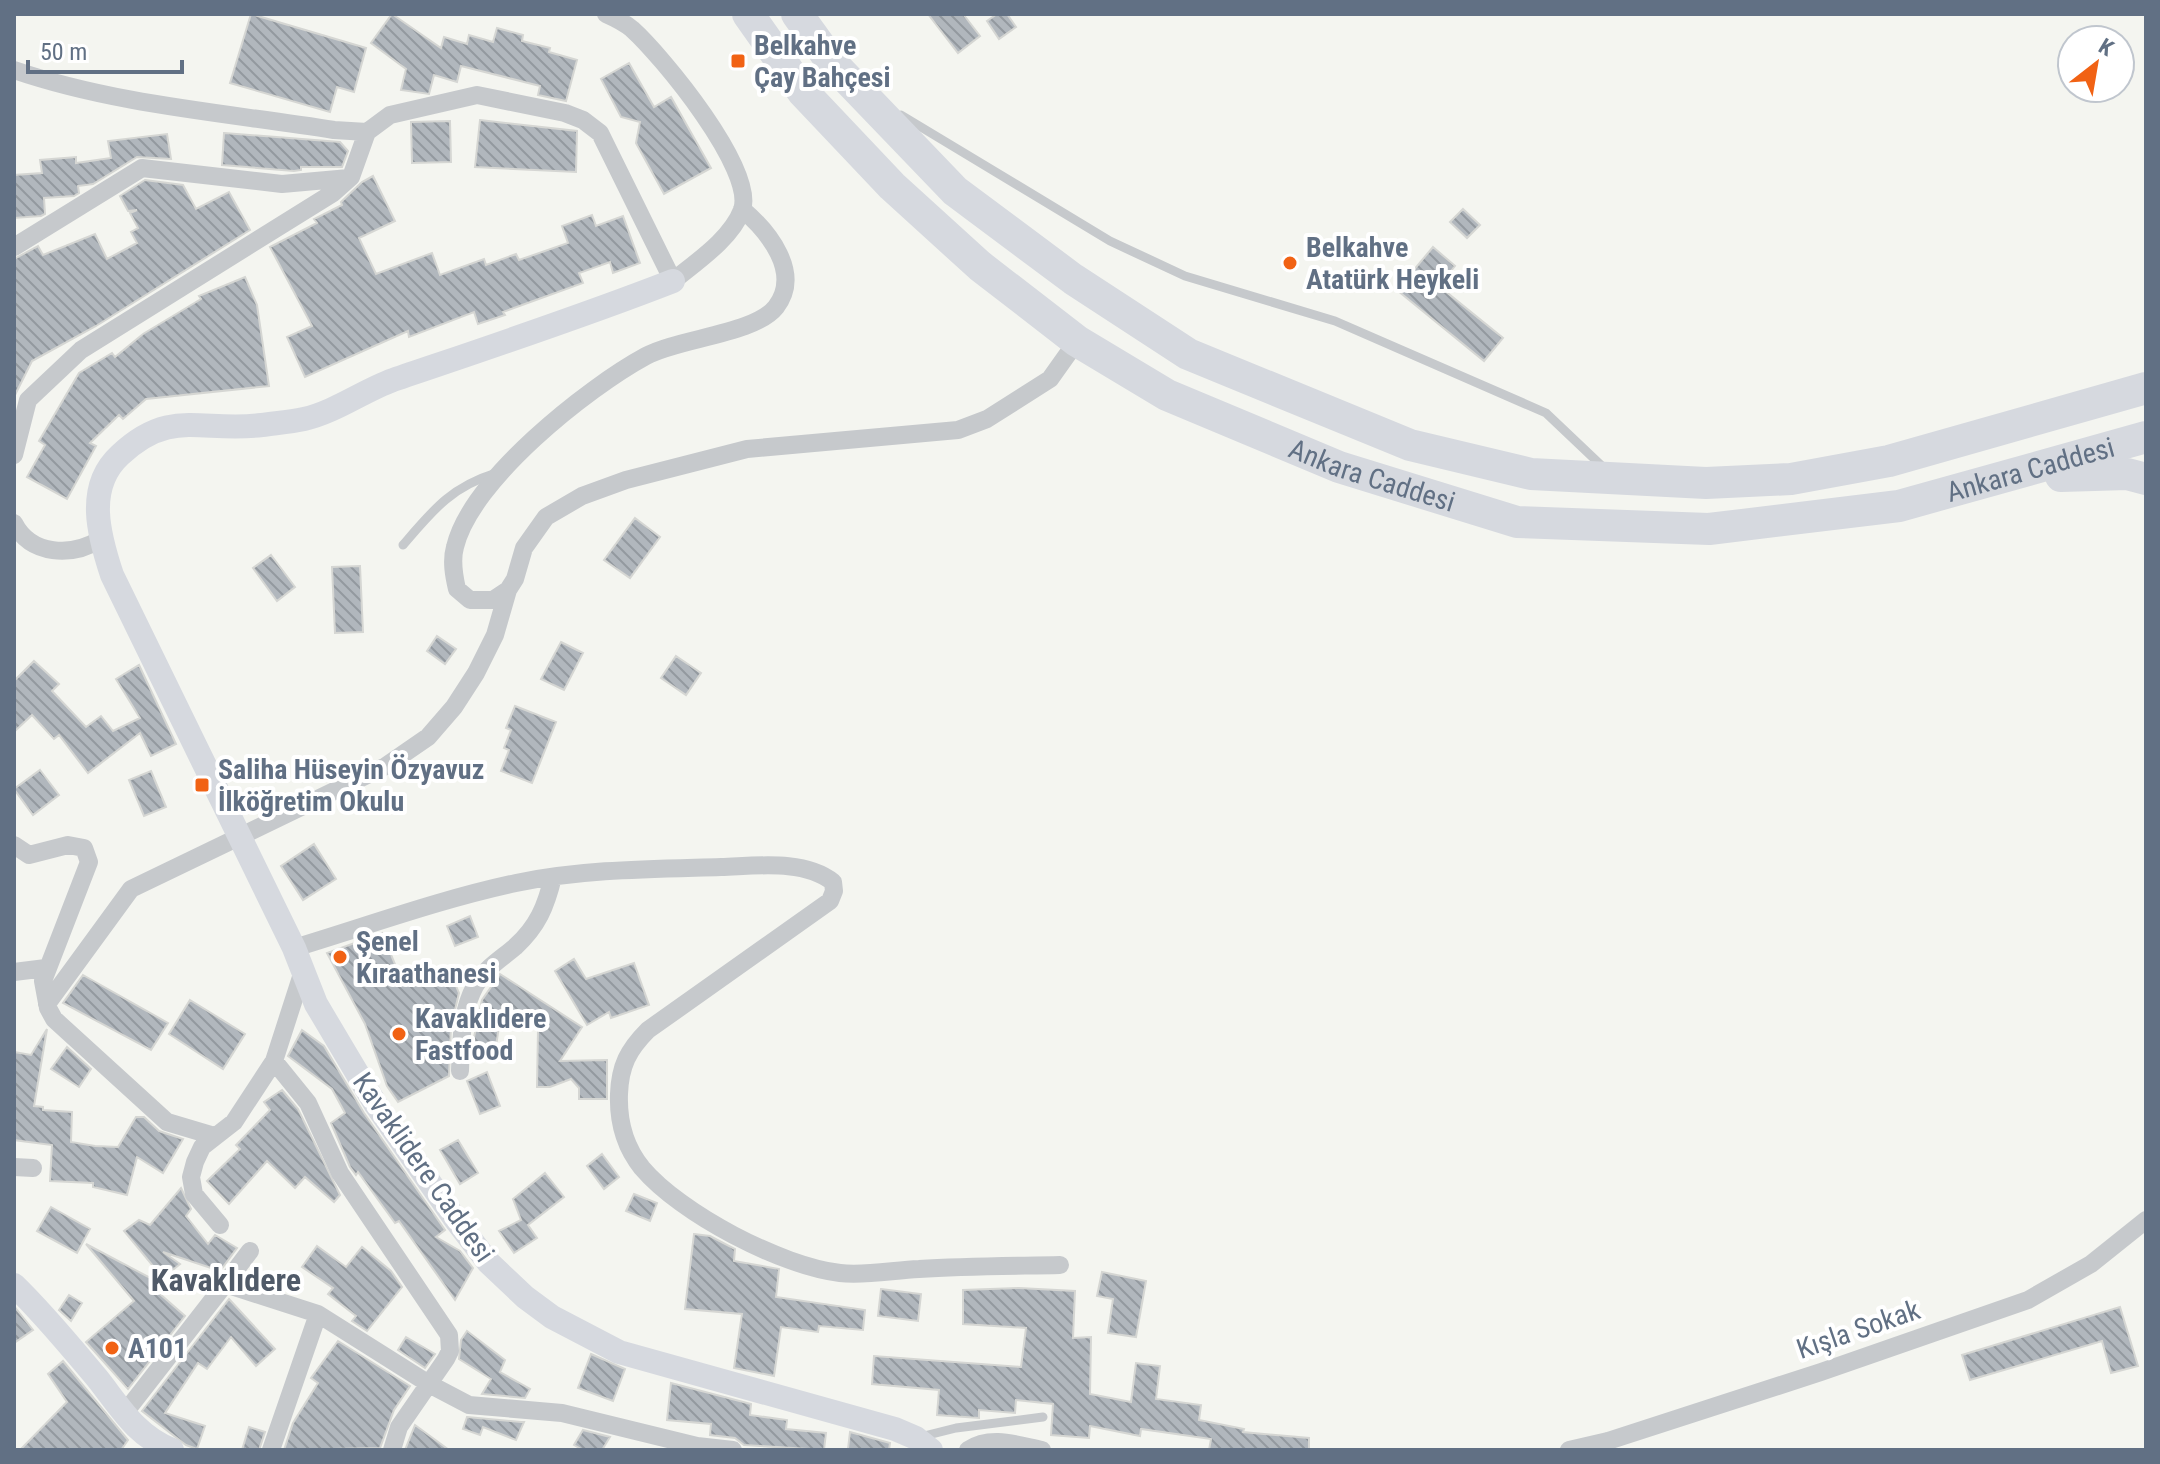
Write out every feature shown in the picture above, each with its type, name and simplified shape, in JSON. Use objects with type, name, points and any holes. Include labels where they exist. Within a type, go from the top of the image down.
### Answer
[{"type":"highway","name":"Ankara Caddesi","points":[[748,14],[803,92],[892,186],[980,266],[1077,341],[1167,395],[1339,467],[1517,522],[1709,529],[1899,506],[2146,437]]},
{"type":"highway","name":"Ankara Caddesi","points":[[797,14],[833,64],[955,191],[1073,279],[1188,354],[1410,445],[1531,474],[1706,483],[1791,479],[1889,461],[2146,388]]},
{"type":"highway","points":[[1998,479],[2127,474],[2146,479]]},
{"type":"street","points":[[14,455],[28,400],[81,350],[333,193],[351,177],[367,132],[390,115],[477,95],[583,120],[600,133],[615,159],[673,281],[709,251],[742,209],[743,194],[714,127],[651,47],[629,26],[606,14]]},
{"type":"street","points":[[14,70],[50,82],[136,100],[367,132]]},
{"type":"street","points":[[14,247],[142,168],[282,184],[351,177]]},
{"type":"street","points":[[508,590],[493,600],[470,600],[457,589],[453,573],[455,548],[467,517],[499,472],[577,404],[647,356],[697,337],[755,324],[774,310],[783,295],[787,276],[774,246],[758,223],[742,209]]},
{"type":"street","name":"Kavaklidere Caddesi","points":[[673,281],[378,386],[306,419],[244,428],[177,423],[144,435],[117,457],[104,478],[96,506],[101,539],[112,575],[165,678],[294,948],[316,1004],[376,1105],[488,1262],[543,1310],[587,1338],[619,1352],[924,1444]]},
{"type":"street","points":[[47,1004],[124,894],[386,766],[428,737],[454,707],[476,673],[495,635],[524,548],[546,517],[582,496],[626,480],[747,449],[958,430],[1014,405],[1050,379],[1077,341]]},
{"type":"street","points":[[14,523],[20,545],[82,551],[101,539]]},
{"type":"street","points":[[19,854],[68,845],[84,848],[89,862],[43,981],[47,1004],[54,1019],[167,1122],[214,1136]]},
{"type":"street","points":[[294,948],[476,893],[553,877],[629,869],[766,866],[812,870],[833,882],[830,901],[648,1030],[628,1049],[620,1074],[618,1112],[625,1140],[642,1168],[674,1197],[725,1229],[784,1258],[840,1273],[1060,1265]]},
{"type":"street","points":[[460,1071],[461,1037],[476,983],[493,963],[532,930],[546,908],[553,877]]},
{"type":"street","points":[[14,972],[46,968]]},
{"type":"street","points":[[220,1225],[194,1194],[191,1177],[202,1147],[234,1122],[274,1061],[303,971]]},
{"type":"street","points":[[274,1061],[308,1103],[340,1173],[449,1335],[450,1351],[399,1427],[392,1450]]},
{"type":"street","points":[[14,1167],[33,1168]]},
{"type":"street","name":"Kışla Sokak","points":[[1569,1450],[1608,1446],[2028,1300],[2091,1264],[2146,1220]]},
{"type":"street","points":[[123,1415],[250,1251]]},
{"type":"street","points":[[225,1284],[318,1314],[429,1384],[469,1405],[562,1413],[697,1446],[733,1450]]},
{"type":"street","points":[[14,1285],[40,1310],[123,1415],[160,1448]]},
{"type":"street","points":[[271,1450],[318,1314]]},
{"type":"street","points":[[968,1450],[979,1443],[994,1441],[1042,1450]]},
{"type":"lane","points":[[856,88],[1110,241],[1185,276],[1335,321],[1546,413],[1615,478]]},
{"type":"lane","points":[[403,545],[444,497],[475,479],[499,472]]},
{"type":"lane","points":[[924,1444],[956,1428],[1043,1417]]},
{"type":"building","points":[[251,14],[366,48],[354,92],[337,87],[330,112],[230,83]]},
{"type":"building","points":[[392,14],[441,48],[444,37],[467,44],[469,35],[493,42],[497,28],[523,35],[522,41],[550,48],[549,52],[577,60],[566,101],[538,95],[540,86],[461,66],[457,82],[434,75],[429,94],[401,90],[406,69],[371,43]]},
{"type":"building","points":[[928,14],[963,14],[980,36],[958,53]]},
{"type":"building","points":[[997,14],[1007,14],[1016,27],[999,39],[987,21]]},
{"type":"building","points":[[629,63],[654,107],[671,97],[711,168],[664,194],[636,143],[640,122],[621,117],[601,79]]},
{"type":"building","points":[[480,120],[577,131],[576,172],[475,167]]},
{"type":"building","points":[[450,121],[451,162],[412,163],[411,122]]},
{"type":"building","points":[[224,133],[340,142],[348,151],[342,167],[301,167],[301,170],[294,171],[222,165]]},
{"type":"building","points":[[167,134],[171,159],[137,157],[93,184],[78,186],[79,193],[74,196],[44,198],[45,214],[41,216],[14,218],[14,175],[42,173],[40,160],[76,157],[76,163],[111,158],[108,141]]},
{"type":"building","points":[[373,176],[395,221],[359,238],[376,274],[432,253],[440,275],[484,259],[486,265],[516,254],[519,260],[568,243],[562,226],[592,215],[596,226],[623,216],[640,263],[613,273],[610,262],[579,273],[583,283],[503,312],[505,315],[478,324],[474,312],[409,337],[408,331],[305,377],[287,337],[312,326],[270,247],[317,223],[314,219],[342,205],[341,202],[362,182]]},
{"type":"building","points":[[145,180],[183,185],[196,209],[229,192],[250,230],[96,326],[32,361],[14,397],[14,259],[38,246],[43,255],[95,234],[107,259],[137,243],[131,232],[138,228],[130,213],[137,210],[128,211],[120,196]]},
{"type":"building","points":[[1463,209],[1480,225],[1467,238],[1450,222]]},
{"type":"building","points":[[1433,247],[1455,266],[1439,286],[1503,338],[1484,361],[1397,290]]},
{"type":"building","points":[[245,277],[257,305],[269,386],[146,399],[123,419],[119,415],[90,443],[96,446],[67,499],[27,477],[45,445],[39,441],[79,373],[112,353],[115,357],[143,334],[201,299],[199,296]]},
{"type":"building","points":[[635,518],[660,537],[630,578],[604,560]]},
{"type":"building","points":[[271,555],[295,587],[277,601],[253,568]]},
{"type":"building","points":[[360,566],[363,632],[335,633],[332,567]]},
{"type":"building","points":[[437,636],[456,649],[445,664],[427,651]]},
{"type":"building","points":[[561,642],[583,653],[564,690],[541,679]]},
{"type":"building","points":[[676,656],[701,673],[686,695],[661,678]]},
{"type":"building","points":[[34,661],[59,684],[52,691],[86,727],[101,716],[113,731],[140,718],[116,679],[139,665],[176,744],[151,756],[140,733],[88,773],[59,735],[54,739],[32,715],[14,732],[14,681]]},
{"type":"building","points":[[515,706],[556,722],[532,783],[501,771],[509,750],[504,748],[511,730],[506,728]]},
{"type":"building","points":[[40,770],[59,795],[33,815],[14,789]]},
{"type":"building","points":[[151,771],[166,807],[144,816],[129,780]]},
{"type":"building","points":[[314,844],[336,879],[303,900],[281,866]]},
{"type":"building","points":[[470,916],[478,937],[455,946],[447,926]]},
{"type":"building","points":[[382,933],[399,974],[417,965],[426,983],[451,974],[459,993],[451,1026],[449,1076],[398,1102],[387,1086],[365,1024],[327,953]]},
{"type":"building","points":[[574,959],[586,979],[634,963],[649,1005],[611,1018],[609,1012],[587,1025],[555,971]]},
{"type":"building","points":[[500,974],[582,1027],[560,1061],[607,1060],[607,1099],[579,1099],[579,1088],[571,1079],[550,1087],[537,1087],[538,1029],[502,1007],[496,1046],[473,1042],[482,1000]]},
{"type":"building","points":[[83,975],[168,1023],[151,1050],[63,1003]]},
{"type":"building","points":[[190,1000],[245,1034],[223,1069],[169,1034]]},
{"type":"building","points":[[47,1029],[34,1106],[43,1107],[43,1110],[72,1112],[71,1142],[95,1146],[118,1147],[136,1117],[144,1117],[159,1131],[183,1139],[163,1173],[137,1157],[127,1195],[93,1187],[93,1183],[50,1181],[52,1145],[14,1140],[14,1052],[31,1055]]},
{"type":"building","points":[[302,1030],[324,1046],[364,1113],[445,1230],[436,1237],[460,1251],[473,1268],[455,1300],[399,1221],[395,1223],[358,1172],[356,1175],[350,1167],[331,1123],[345,1113],[332,1089],[288,1056]]},
{"type":"building","points":[[67,1047],[91,1069],[79,1087],[51,1069]]},
{"type":"building","points":[[487,1072],[500,1106],[480,1114],[467,1081]]},
{"type":"building","points":[[282,1090],[298,1109],[340,1195],[334,1202],[305,1177],[295,1188],[267,1161],[229,1204],[207,1181],[240,1149],[236,1145],[270,1110],[264,1102]]},
{"type":"building","points":[[458,1140],[478,1173],[460,1184],[440,1150]]},
{"type":"building","points":[[602,1154],[619,1177],[604,1189],[587,1166]]},
{"type":"building","points":[[545,1173],[564,1197],[528,1225],[537,1238],[514,1253],[499,1231],[521,1220],[513,1199]]},
{"type":"building","points":[[181,1188],[191,1209],[186,1216],[208,1244],[215,1235],[237,1248],[220,1271],[163,1252],[180,1264],[163,1278],[124,1231],[139,1220],[150,1225]]},
{"type":"building","points":[[634,1194],[657,1203],[650,1221],[626,1211]]},
{"type":"building","points":[[51,1207],[90,1229],[77,1253],[37,1231]]},
{"type":"building","points":[[694,1234],[710,1236],[735,1249],[734,1261],[779,1269],[776,1297],[865,1310],[863,1330],[819,1326],[818,1332],[781,1327],[774,1376],[734,1368],[742,1314],[685,1309]]},
{"type":"building","points":[[86,1244],[158,1282],[152,1287],[185,1316],[128,1389],[86,1342],[134,1301]]},
{"type":"building","points":[[317,1246],[346,1267],[362,1247],[391,1271],[402,1287],[367,1331],[352,1321],[356,1316],[328,1294],[333,1288],[302,1267]]},
{"type":"building","points":[[1102,1272],[1146,1281],[1136,1337],[1108,1333],[1113,1299],[1097,1296]]},
{"type":"building","points":[[1019,1288],[1075,1291],[1073,1338],[1091,1337],[1090,1394],[1131,1402],[1136,1363],[1160,1366],[1156,1399],[1201,1405],[1199,1420],[1244,1429],[1243,1432],[1309,1438],[1309,1450],[1209,1450],[1211,1439],[1141,1429],[1140,1436],[1090,1426],[1089,1438],[1051,1435],[1053,1404],[1016,1400],[1015,1413],[979,1410],[979,1418],[937,1415],[939,1390],[872,1384],[874,1356],[1021,1367],[1026,1328],[963,1324],[963,1290]]},
{"type":"building","points":[[881,1289],[921,1294],[918,1321],[878,1316]]},
{"type":"building","points":[[69,1295],[82,1303],[71,1321],[59,1310]]},
{"type":"building","points":[[229,1299],[275,1349],[256,1366],[231,1337],[207,1369],[198,1363],[165,1413],[205,1426],[197,1449],[186,1445],[142,1411]]},
{"type":"building","points":[[14,1306],[33,1330],[14,1343]]},
{"type":"building","points":[[2120,1307],[2138,1366],[2111,1373],[2102,1341],[1970,1380],[1962,1355]]},
{"type":"building","points":[[467,1331],[505,1360],[500,1372],[530,1389],[525,1398],[482,1394],[491,1379],[459,1359],[461,1340]]},
{"type":"building","points":[[406,1337],[435,1354],[425,1368],[398,1350]]},
{"type":"building","points":[[338,1341],[410,1386],[394,1410],[380,1448],[284,1450],[293,1423],[318,1383],[311,1378]]},
{"type":"building","points":[[591,1354],[625,1369],[613,1401],[578,1388]]},
{"type":"building","points":[[63,1361],[128,1440],[121,1450],[20,1450],[67,1402],[48,1374]]},
{"type":"building","points":[[671,1383],[751,1404],[750,1415],[787,1420],[786,1429],[826,1433],[824,1450],[744,1445],[735,1438],[710,1435],[711,1424],[667,1420]]},
{"type":"building","points":[[467,1417],[524,1422],[516,1440],[483,1427],[480,1435],[463,1429]]},
{"type":"building","points":[[415,1425],[449,1450],[405,1450]]},
{"type":"building","points":[[249,1427],[265,1432],[259,1450],[242,1450]]},
{"type":"building","points":[[583,1430],[610,1437],[602,1450],[583,1450],[574,1445]]},
{"type":"building","points":[[850,1432],[890,1443],[889,1450],[848,1449]]},
{"type":"place","name":"Belkahve Çay Bahçesi","points":[[738,61]]},
{"type":"place","name":"Belkahve Atatürk Heykeli","points":[[1290,263]]},
{"type":"place","name":"Saliha Hüseyin Özyavuz İlköğretim Okulu","points":[[202,785]]},
{"type":"place","name":"Şenel Kıraathanesi","points":[[340,957]]},
{"type":"place","name":"Kavaklıdere Fastfood","points":[[399,1034]]},
{"type":"place","name":"A101","points":[[112,1348]]},
{"type":"district","name":"Kavaklıdere","points":[[226,1280]]}]
